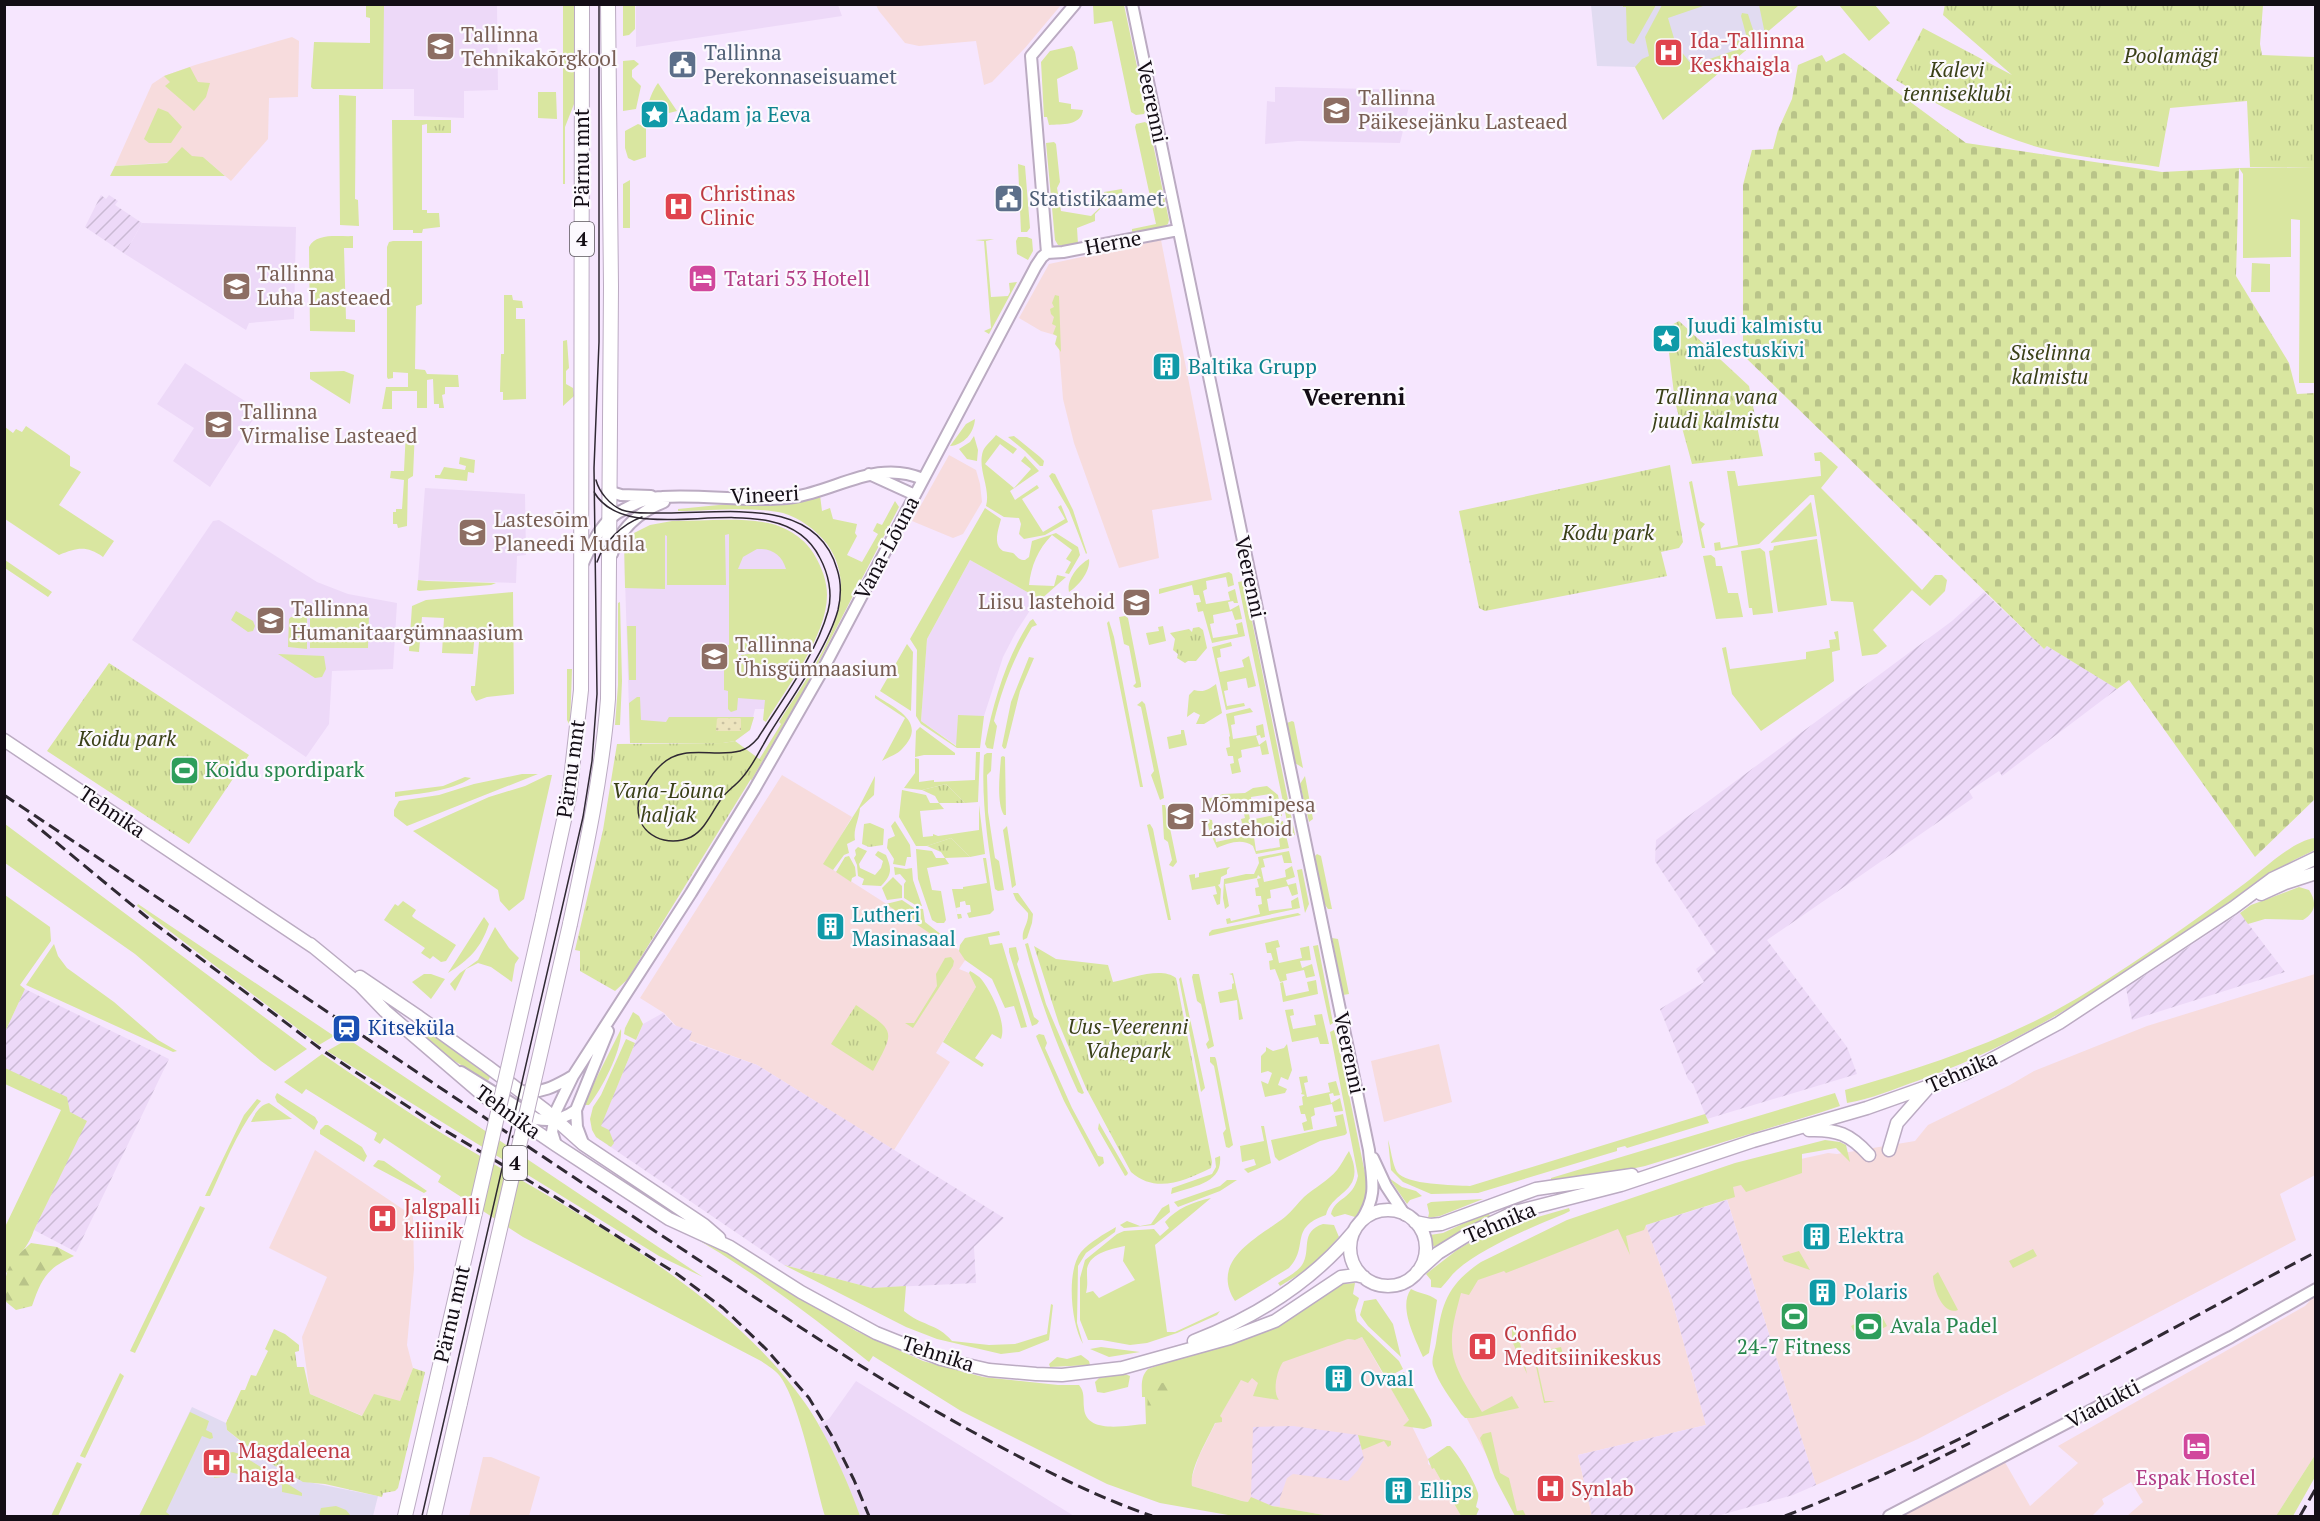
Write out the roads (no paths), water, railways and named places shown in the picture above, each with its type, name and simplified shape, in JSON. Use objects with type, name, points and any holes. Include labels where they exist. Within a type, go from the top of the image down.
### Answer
[{"type":"main road","name":"Pärnu mnt","points":[[405,1516],[543,916],[569,797],[576,744],[580,690],[582,4]]},
{"type":"main road","name":"Pärnu mnt","points":[[434,1516],[570,924],[604,746],[608,699],[608,491],[611,438],[608,4]]},
{"type":"main road","name":"Tehnika","points":[[4,740],[419,1017],[517,1089],[583,1144],[704,1225],[730,1247],[801,1293],[876,1333],[941,1359],[989,1370],[1036,1374],[1086,1373],[1133,1365],[1239,1335],[1275,1321],[1341,1276],[1364,1277]]},
{"type":"main road","name":"Tehnika","points":[[1417,1272],[1438,1253],[1472,1232],[1515,1212],[1594,1193],[1929,1087],[1966,1073],[2060,1023],[2233,908],[2272,879],[2316,858]]},
{"type":"main road","name":"Tehnika","points":[[2233,908],[2285,883],[2316,873]]},
{"type":"main road","name":"Tehnika","points":[[310,944],[360,985],[385,1011],[484,1096],[669,1219],[730,1247]]},
{"type":"main road","points":[[1889,1150],[1898,1123],[1929,1087]]},
{"type":"main road","points":[[1793,1130],[1823,1129],[1844,1133],[1869,1155]]},
{"type":"main road","name":"Tehnika","points":[[1410,1218],[1430,1225],[1441,1224],[1536,1189],[1660,1171]]},
{"type":"main road","points":[[1379,1211],[1396,1211],[1410,1218],[1422,1232],[1425,1243],[1424,1259],[1417,1272],[1404,1282],[1395,1285],[1379,1285],[1364,1277],[1352,1259],[1350,1242],[1357,1226],[1379,1211]]},
{"type":"main road","name":"Tehnika","points":[[1133,1365],[1210,1335],[1280,1299],[1314,1274],[1357,1226]]},
{"type":"street","points":[[1047,253],[1031,56],[1075,4]]},
{"type":"street","name":"Veerenni","points":[[1132,4],[1369,1150],[1374,1192],[1370,1207],[1357,1226]]},
{"type":"street","name":"Herne","points":[[1047,253],[1064,252],[1179,230]]},
{"type":"street","name":"Vana-Lõuna","points":[[554,1119],[557,1106],[573,1076],[754,790],[821,674],[1036,266],[1047,253]]},
{"type":"street","name":"Vineeri","points":[[608,519],[622,510],[660,496],[795,497],[869,474],[885,472],[923,479]]},
{"type":"street","points":[[869,474],[915,495]]},
{"type":"street","points":[[608,491],[621,495],[660,496]]},
{"type":"street","points":[[609,564],[616,542],[630,523],[652,507],[676,497]]},
{"type":"street","points":[[579,572],[591,546],[608,519]]},
{"type":"street","name":"Vana-Lõuna","points":[[576,1110],[617,1009]]},
{"type":"street","points":[[447,1065],[487,1086],[537,1119],[566,1118],[576,1110]]},
{"type":"street","points":[[517,1089],[534,1093],[548,1089],[573,1076]]},
{"type":"street","points":[[576,1110],[577,1127],[583,1144]]},
{"type":"street","points":[[554,1119],[552,1132],[556,1145]]},
{"type":"street","name":"Veerenni","points":[[1369,1150],[1386,1186],[1410,1218]]},
{"type":"street","name":"Viadukti","points":[[1889,1516],[2231,1337],[2316,1289]]},
{"type":"tram line","points":[[422,1516],[583,817],[592,761],[597,694],[594,468],[599,342],[599,4]]},
{"type":"tram line","points":[[594,492],[613,510],[640,518],[671,520],[740,518],[773,522],[800,534],[820,558],[827,577],[830,590],[829,604],[823,628],[798,677],[758,738],[750,746],[740,751],[689,753],[670,758],[649,779],[640,797],[638,808],[643,826],[656,837],[664,840],[682,840],[691,837],[701,829],[724,795],[739,782],[808,673],[826,640],[838,610],[840,589],[837,569],[825,545],[808,528],[787,518],[762,513],[630,512],[618,508],[609,501],[596,480]]},
{"type":"tram line","points":[[597,562],[604,548],[615,535],[628,524],[642,517]]},
{"type":"railway","points":[[4,795],[842,1354],[971,1431],[1016,1455],[1083,1488],[1152,1516]]},
{"type":"railway","points":[[28,819],[155,924],[322,1050],[436,1125],[677,1274],[723,1308],[766,1349],[809,1398],[832,1436],[869,1516]]},
{"type":"railway","points":[[1785,1516],[1853,1488],[1988,1425],[2316,1252]]},
{"type":"railway","points":[[1913,1471],[1970,1443]]},
{"type":"railway","points":[[2300,1516],[2316,1488]]},
{"type":"place","name":"Tallinna Tehnikakõrgkool","points":[[440,47]]},
{"type":"place","name":"Ida-Tallinna Keskhaigla","points":[[1669,53]]},
{"type":"place","name":"Tallinna Perekonnaseisuamet","points":[[683,65]]},
{"type":"place","name":"Tallinna Päikesejänku Lasteaed","points":[[1337,110]]},
{"type":"place","name":"Aadam ja Eeva","points":[[654,115]]},
{"type":"place","name":"Statistikaamet","points":[[1008,199]]},
{"type":"place","name":"Christinas Clinic","points":[[679,206]]},
{"type":"place","name":"Tatari 53 Hotell","points":[[703,279]]},
{"type":"place","name":"Tallinna Luha Lasteaed","points":[[236,286]]},
{"type":"place","name":"Juudi kalmistu mälestuskivi","points":[[1666,338]]},
{"type":"place","name":"Baltika Grupp","points":[[1167,367]]},
{"type":"place","name":"Tallinna Virmalise Lasteaed","points":[[219,424]]},
{"type":"place","name":"Lastesõim Planeedi Mudila","points":[[473,532]]},
{"type":"place","name":"Liisu lastehoid","points":[[1136,602]]},
{"type":"place","name":"Tallinna Humanitaargümnaasium","points":[[270,621]]},
{"type":"place","name":"Tallinna Ühisgümnaasium","points":[[714,657]]},
{"type":"place","name":"Koidu spordipark","points":[[184,770]]},
{"type":"place","name":"Mõmmipesa Lastehoid","points":[[1180,817]]},
{"type":"place","name":"Lutheri Masinasaal","points":[[831,927]]},
{"type":"place","name":"Kitseküla","points":[[347,1028]]},
{"type":"place","name":"Jalgpalli kliinik","points":[[383,1219]]},
{"type":"place","name":"Elektra","points":[[1817,1236]]},
{"type":"place","name":"Polaris","points":[[1823,1292]]},
{"type":"place","name":"24-7 Fitness","points":[[1794,1316]]},
{"type":"place","name":"Avala Padel","points":[[1869,1326]]},
{"type":"place","name":"Confido Meditsiinikeskus","points":[[1483,1346]]},
{"type":"place","name":"Ovaal","points":[[1339,1379]]},
{"type":"place","name":"Espak Hostel","points":[[2196,1447]]},
{"type":"place","name":"Magdaleena haigla","points":[[217,1463]]},
{"type":"place","name":"Synlab","points":[[1550,1489]]},
{"type":"place","name":"Ellips","points":[[1399,1491]]},
{"type":"district","name":"Veerenni","points":[[1354,397]]},
{"type":"park label","name":"Poolamägi","points":[[2171,56]]},
{"type":"park label","name":"Kalevi tenniseklubi","points":[[1957,82]]},
{"type":"park label","name":"Siselinna kalmistu","points":[[2050,365]]},
{"type":"park label","name":"Tallinna vana juudi kalmistu","points":[[1716,409]]},
{"type":"park label","name":"Kodu park","points":[[1608,533]]},
{"type":"park label","name":"Koidu park","points":[[127,739]]},
{"type":"park label","name":"Vana-Lõuna haljak","points":[[668,803]]},
{"type":"park label","name":"Uus-Veerenni Vahepark","points":[[1128,1039]]}]
